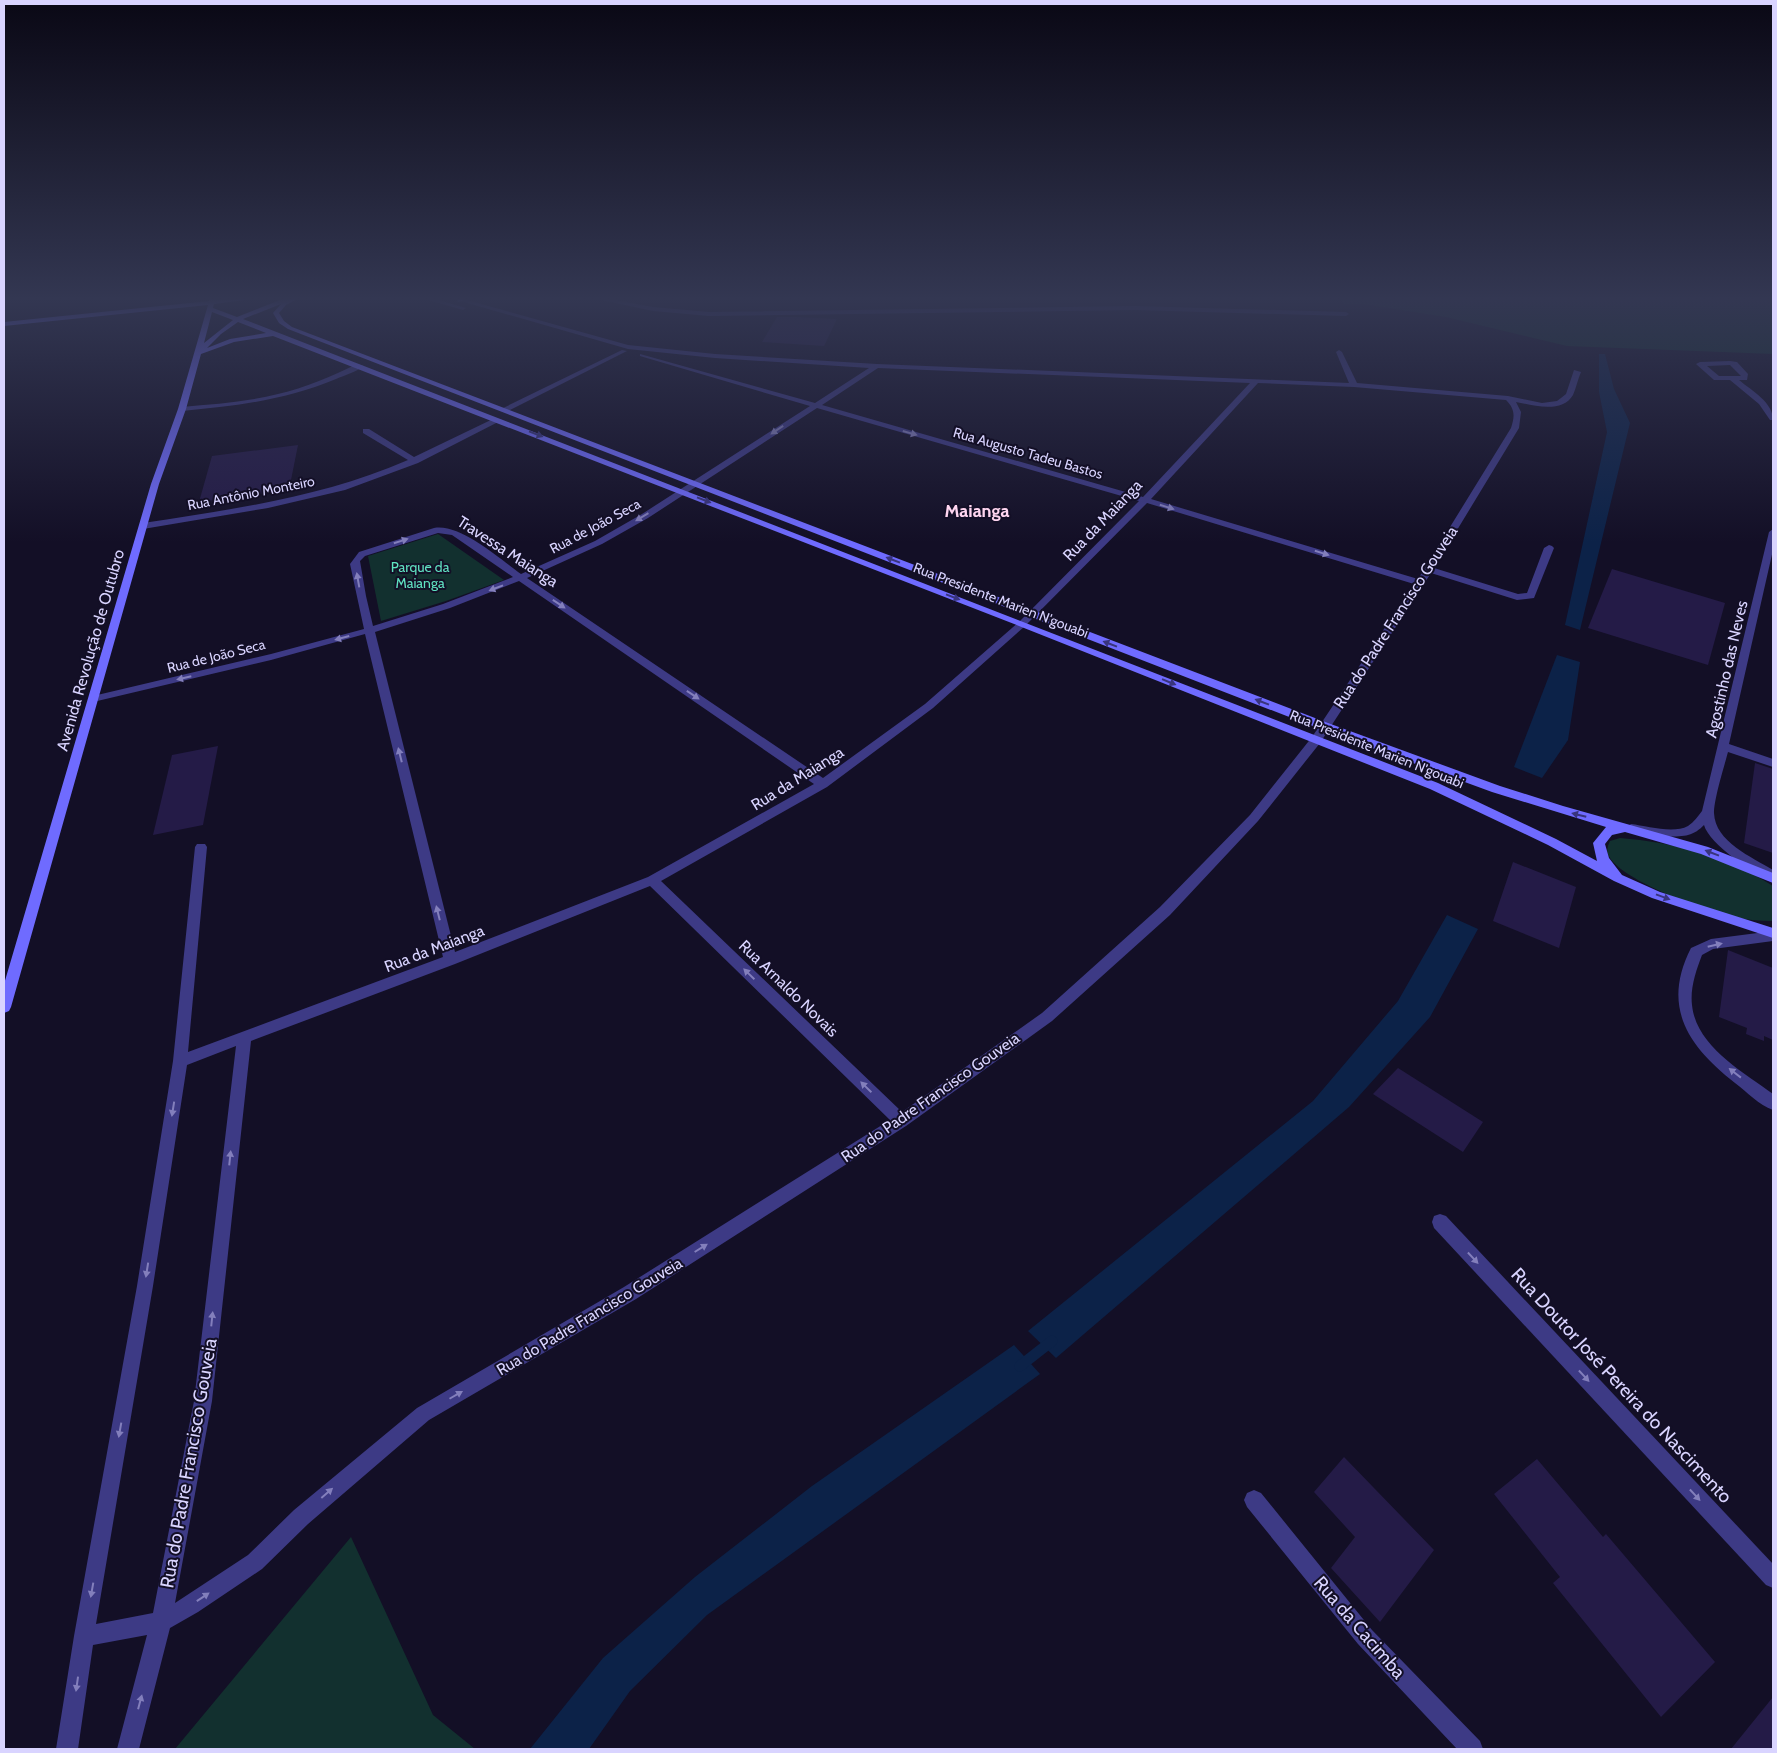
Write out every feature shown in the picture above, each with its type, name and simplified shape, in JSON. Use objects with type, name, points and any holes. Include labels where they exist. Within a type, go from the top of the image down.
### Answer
[{"type":"street","name":"Avenida Revolução de Outubro","points":[[4,1007],[155,484],[182,409],[190,380]]},
{"type":"street","points":[[182,409],[234,404],[279,396],[328,380]]},
{"type":"street","name":"Rua Presidente Marien N'gouabi","points":[[395,380],[1434,786],[1552,842],[1618,878],[1696,909],[1773,934]]},
{"type":"street","name":"Rua Presidente Marien N'gouabi","points":[[425,380],[1324,726],[1496,789],[1561,810],[1704,850],[1773,877]]},
{"type":"street","points":[[503,410],[564,380]]},
{"type":"street","name":"Rua Augusto Tadeu Bastos","points":[[728,380],[1145,500],[1420,583]]},
{"type":"street","name":"Rua de João Seca","points":[[93,699],[240,665],[370,630],[449,606],[522,578],[610,536],[684,492],[855,380]]},
{"type":"street","points":[[1252,380],[1354,385],[1508,398],[1542,405],[1559,403],[1569,395],[1574,380]]},
{"type":"street","name":"Rua da Maianga","points":[[244,1036],[450,960],[652,880],[823,784],[929,706],[1033,614],[1145,500],[1257,380]]},
{"type":"street","points":[[1352,380],[1354,385]]},
{"type":"street","points":[[1735,380],[1762,402],[1773,418]]},
{"type":"street","name":"Rua do Padre Francisco Gouveia","points":[[84,1636],[161,1622],[190,1606],[255,1562],[308,1511],[423,1414],[630,1293],[901,1121],[1047,1017],[1165,911],[1254,818],[1316,740],[1420,583],[1515,428],[1519,413],[1516,405],[1508,398]]},
{"type":"street","name":"Rua Antônio Monteiro","points":[[144,526],[271,506],[315,496],[380,475],[415,461],[498,420]]},
{"type":"street","points":[[366,431],[415,461]]},
{"type":"street","name":"Travessa Maianga","points":[[450,960],[355,564],[358,557],[367,552],[445,530],[455,533],[823,784]]},
{"type":"street","name":"Agostinho das Neves","points":[[1708,812],[1773,532]]},
{"type":"street","points":[[1428,569],[1517,598],[1531,596],[1548,548]]},
{"type":"street","points":[[1724,746],[1773,763]]},
{"type":"street","points":[[1618,878],[1603,860],[1598,843],[1608,831],[1627,827],[1665,832],[1688,831],[1700,823],[1708,812]]},
{"type":"street","points":[[1708,812],[1711,828],[1729,850],[1773,877]]},
{"type":"street","points":[[67,1749],[84,1636],[143,1296],[180,1061],[200,847]]},
{"type":"street","name":"Rua Arnaldo Novais","points":[[652,880],[901,1121]]},
{"type":"street","points":[[1773,934],[1711,944],[1696,952],[1685,987],[1685,1008],[1694,1034],[1721,1063],[1773,1103]]},
{"type":"street","points":[[180,1061],[244,1036]]},
{"type":"street","name":"Rua do Padre Francisco Gouveia","points":[[128,1749],[161,1622],[203,1401],[244,1036]]},
{"type":"street","name":"Rua Doutor José Pereira do Nascimento","points":[[1440,1222],[1773,1578]]},
{"type":"street","name":"Rua da Cacimba","points":[[1254,1500],[1366,1637],[1472,1749]]},
{"type":"green space","name":"Parque da Maianga","points":[[438,534],[504,580],[446,601],[381,621],[368,556]]},
{"type":"green space","points":[[1620,838],[1680,847],[1719,859],[1756,876],[1773,886],[1773,921],[1747,919],[1718,913],[1666,894],[1648,885],[1619,867],[1610,858],[1607,850],[1610,841]]},
{"type":"green space","points":[[351,1537],[433,1715],[475,1749],[175,1749]]},
{"type":"water","points":[[1599,380],[1612,380],[1630,423],[1580,630],[1565,625],[1607,432],[1599,392]]},
{"type":"water","points":[[1557,655],[1580,662],[1568,740],[1542,778],[1514,767]]},
{"type":"water","points":[[1447,915],[1478,929],[1430,1017],[1349,1107],[1056,1358],[1028,1331],[1313,1101],[1398,1001]]},
{"type":"water","points":[[1014,1345],[1040,1374],[707,1615],[630,1691],[589,1749],[530,1749],[603,1658],[695,1577],[812,1486]]},
{"type":"building","points":[[298,445],[289,490],[199,502],[212,456]]},
{"type":"building","points":[[1612,569],[1725,603],[1708,665],[1588,628]]},
{"type":"building","points":[[218,746],[203,825],[153,835],[172,755]]},
{"type":"building","points":[[1755,763],[1773,769],[1773,853],[1744,843]]},
{"type":"building","points":[[1513,862],[1576,887],[1559,948],[1493,921]]},
{"type":"building","points":[[1728,950],[1773,968],[1773,1040],[1764,1036],[1764,1041],[1746,1034],[1747,1028],[1719,1017]]},
{"type":"building","points":[[1398,1068],[1483,1122],[1463,1152],[1373,1094]]},
{"type":"building","points":[[1344,1457],[1434,1550],[1380,1622],[1331,1568],[1355,1537],[1314,1492]]},
{"type":"building","points":[[1537,1459],[1603,1537],[1606,1534],[1715,1662],[1661,1717],[1553,1583],[1560,1577],[1494,1494]]},
{"type":"building","points":[[1773,1697],[1773,1749],[1731,1749]]},
{"type":"waterway","points":[[1020,1366],[1052,1341]]},
{"type":"district","name":"Maianga","points":[[977,511]]}]
